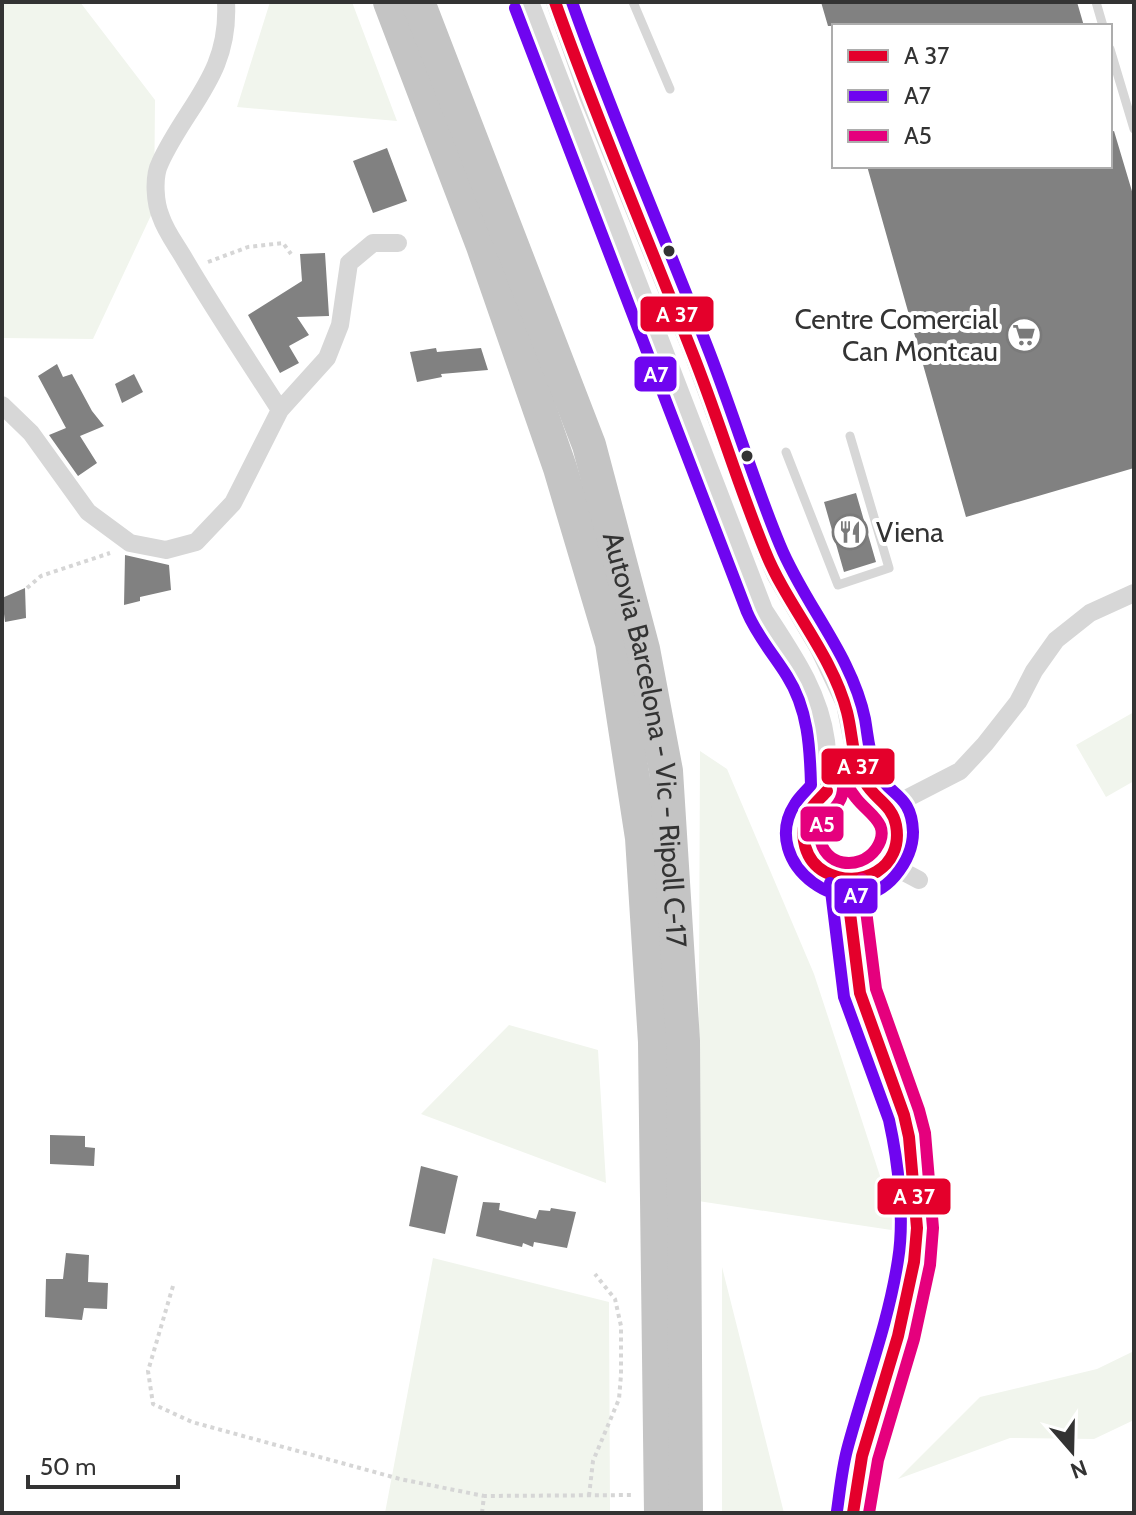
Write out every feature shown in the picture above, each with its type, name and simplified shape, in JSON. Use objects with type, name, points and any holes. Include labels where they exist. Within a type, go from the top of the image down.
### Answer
[{"type":"highway","name":"Autovia Barcelona - Vic - Ripoll C-17","points":[[390,2],[560,468],[612,643],[642,838],[655,1042],[669,1507]]},
{"type":"highway","name":"Autovia Barcelona - Vic - Ripoll C-17","points":[[418,2],[589,445],[643,649],[666,771],[683,1041],[669,1507]]},
{"type":"street","points":[[226,2],[223,47],[213,77],[158,165],[156,188],[160,216],[280,410]]},
{"type":"street","points":[[530,2],[758,596],[811,687],[826,743],[827,791]]},
{"type":"street","points":[[555,2],[588,96],[693,354],[765,551],[776,576],[819,649],[845,704],[856,759],[868,789]]},
{"type":"street","points":[[2,405],[31,433],[88,512],[130,543],[166,550],[196,542],[233,503],[280,410],[327,358],[340,325],[349,263],[373,243],[398,243]]},
{"type":"street","points":[[890,807],[960,771],[1018,702],[1034,671],[1056,640],[1090,613],[1134,593]]},
{"type":"street","points":[[887,863],[919,880]]},
{"type":"street","points":[[846,881],[860,993],[909,1137],[917,1228],[914,1262],[898,1336],[862,1456],[853,1513]]},
{"type":"lane","points":[[633,2],[670,89]]},
{"type":"lane","points":[[1096,2],[1102,24]]},
{"type":"lane","points":[[1112,56],[1134,129]]},
{"type":"lane","points":[[786,452],[838,585],[889,568],[850,436]]},
{"type":"lane","points":[[840,786],[868,789],[890,807],[897,826],[896,845],[887,863],[876,873],[846,881],[831,877],[818,869],[803,844],[802,828],[806,814],[827,791],[840,786]]},
{"type":"path","points":[[193,273],[212,259],[248,247],[283,243],[291,254]]},
{"type":"path","points":[[27,588],[41,576],[109,554],[130,543]]},
{"type":"path","points":[[589,1496],[593,1461],[619,1399],[621,1375],[621,1326],[615,1299],[595,1274]]},
{"type":"path","points":[[173,1286],[148,1371],[153,1404],[192,1422],[400,1479],[484,1496],[589,1496],[669,1507]]},
{"type":"path","points":[[482,1513],[484,1496]]},
{"type":"shaded area","points":[[2,2],[80,2],[155,100],[154,209],[93,339],[2,338]]},
{"type":"shaded area","points":[[270,2],[352,2],[397,121],[237,107]]},
{"type":"shaded area","points":[[1134,712],[1134,781],[1106,797],[1076,745]]},
{"type":"shaded area","points":[[700,751],[727,769],[814,974],[898,1231],[698,1201]]},
{"type":"shaded area","points":[[509,1025],[598,1050],[606,1183],[421,1114]]},
{"type":"shaded area","points":[[433,1258],[609,1302],[610,1513],[385,1513]]},
{"type":"shaded area","points":[[722,1267],[784,1513],[722,1513]]},
{"type":"shaded area","points":[[1134,1351],[1134,1420],[1094,1439],[1010,1438],[898,1479],[980,1397],[1097,1369]]},
{"type":"building","points":[[821,2],[1077,2],[1083,24],[832,24],[828,26]]},
{"type":"building","name":"Centre Comercial Can Montcau","points":[[1112,132],[1134,198],[1134,468],[966,517],[868,168],[1112,168]]},
{"type":"building","points":[[387,148],[407,201],[373,213],[353,161]]},
{"type":"building","points":[[325,253],[329,316],[297,317],[309,335],[289,346],[299,363],[280,373],[248,315],[302,281],[300,254]]},
{"type":"building","points":[[436,348],[437,352],[481,348],[488,370],[441,374],[442,377],[417,382],[410,352]]},
{"type":"building","points":[[57,364],[63,377],[72,374],[104,426],[80,436],[97,463],[78,476],[49,435],[66,428],[38,376]]},
{"type":"building","points":[[134,374],[143,392],[122,403],[115,384]]},
{"type":"building","name":"Viena","points":[[856,493],[876,562],[844,572],[824,502]]},
{"type":"building","points":[[125,555],[169,565],[171,590],[140,597],[140,601],[124,605]]},
{"type":"building","points":[[25,588],[26,618],[5,622],[2,598]]},
{"type":"building","points":[[50,1135],[85,1136],[85,1147],[95,1148],[94,1166],[50,1164]]},
{"type":"building","points":[[421,1166],[458,1176],[445,1234],[409,1226]]},
{"type":"building","points":[[483,1202],[500,1203],[499,1210],[536,1219],[539,1210],[550,1211],[551,1208],[576,1212],[567,1248],[534,1242],[533,1247],[523,1243],[522,1247],[476,1236]]},
{"type":"building","points":[[66,1253],[89,1255],[88,1282],[108,1283],[107,1309],[84,1308],[82,1320],[45,1317],[46,1279],[63,1279]]},
{"type":"transit line","points":[[555,2],[765,551],[831,670],[847,712],[861,774],[894,818],[897,840],[893,853],[877,872],[852,879],[838,877],[825,872],[812,861],[805,847],[805,822],[811,808],[827,791]]},
{"type":"transit line","name":"A7","points":[[515,8],[747,612],[787,676],[804,715],[811,785],[795,804],[786,826],[788,848],[798,867],[813,883],[833,893],[854,896],[876,891],[895,876],[908,856],[913,832],[909,810],[877,772],[870,753],[859,696],[850,673],[780,545],[707,346],[572,2]]},
{"type":"transit line","name":"A5","points":[[842,770],[851,792],[877,820],[882,833],[876,849],[869,856],[852,863],[835,860],[823,847],[820,837],[822,824],[842,795],[842,770]]},
{"type":"transit line","name":"A5","points":[[862,879],[876,989],[925,1133],[933,1228],[930,1265],[914,1339],[878,1460],[869,1513]]},
{"type":"transit line","points":[[846,881],[860,993],[909,1137],[917,1228],[914,1262],[898,1336],[862,1456],[853,1513]]},
{"type":"transit line","name":"A7","points":[[830,883],[844,997],[889,1120],[901,1208],[894,1284],[847,1450],[837,1511]]},
{"type":"place","name":"Centre Comercial Can Montcau","points":[[1024,335]]},
{"type":"place","name":"Viena","points":[[850,532]]}]
